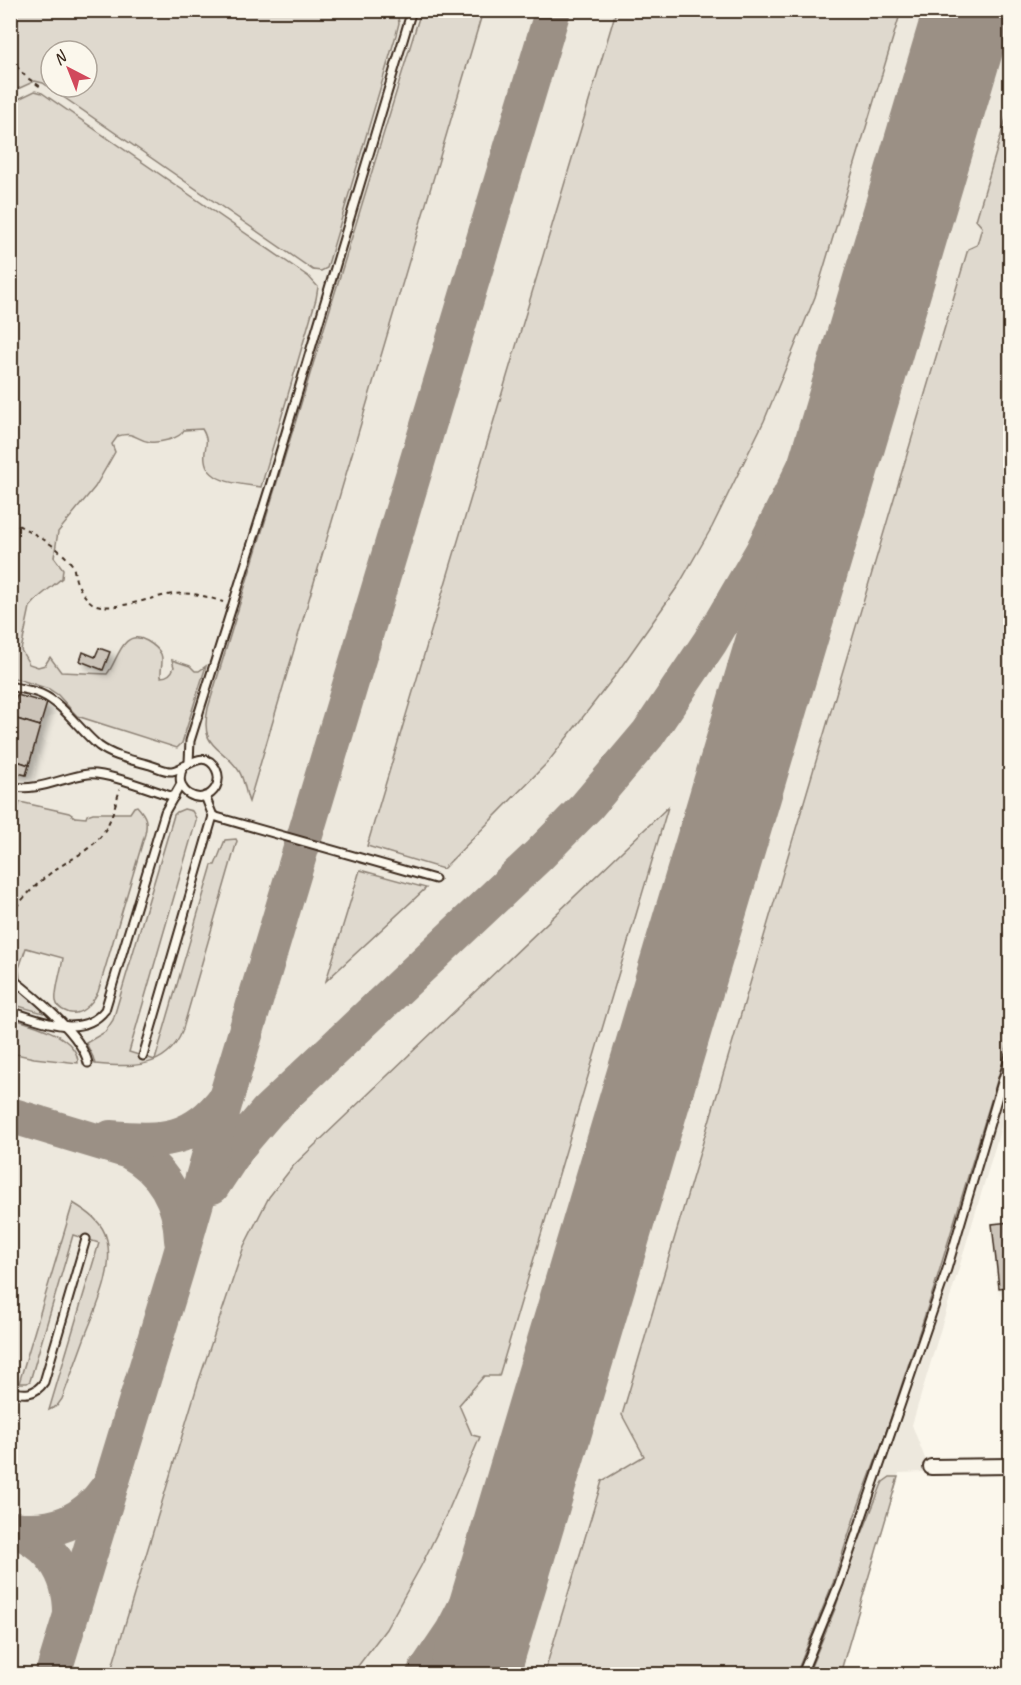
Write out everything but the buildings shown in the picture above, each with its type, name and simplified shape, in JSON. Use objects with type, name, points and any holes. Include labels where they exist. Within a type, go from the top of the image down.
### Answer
[{"type":"street","points":[[931,1467],[1011,1466]]},
{"type":"lane","points":[[10,686],[41,694],[53,701],[99,746],[112,754],[171,771],[187,764],[201,759],[213,765],[216,770],[218,776],[215,788],[205,796],[193,797],[183,790],[180,778],[187,764],[190,741],[412,10]]},
{"type":"lane","points":[[10,786],[30,788],[89,774],[102,774],[174,797]]},
{"type":"lane","points":[[10,1011],[73,1027],[88,1024],[105,1010],[165,812],[181,784]]},
{"type":"lane","points":[[143,1056],[213,816],[205,796]]},
{"type":"lane","points":[[213,816],[435,879]]},
{"type":"lane","points":[[10,977],[45,1005],[79,1044],[88,1063]]},
{"type":"lane","points":[[802,1674],[839,1584],[947,1269],[1011,1055]]},
{"type":"lane","points":[[10,1390],[28,1394],[40,1388],[44,1382],[86,1239]]},
{"type":"path","points":[[10,59],[39,86]]},
{"type":"path","points":[[10,521],[35,534],[74,565],[76,581],[82,593],[92,603],[104,607],[172,594],[198,594],[233,605]]},
{"type":"path","points":[[10,914],[42,879],[91,846],[99,838],[106,828],[124,781]]},
{"type":"shaded area","points":[[11,11],[1010,11],[1010,1097],[912,1425],[926,1461],[924,1472],[899,1473],[840,1674],[11,1674]]},
{"type":"shaded area","points":[[11,11],[397,11],[399,23],[396,35],[327,268],[321,271],[313,270],[66,99],[99,99],[99,39],[39,39],[39,82],[35,81],[11,92]]},
{"type":"shaded area","points":[[421,11],[483,11],[249,802],[239,771],[209,740],[206,722],[208,708]]},
{"type":"shaded area","points":[[616,11],[901,11],[815,297],[764,421],[712,527],[678,586],[614,677],[548,762],[443,869],[367,846]]},
{"type":"shaded area","points":[[35,91],[39,92],[39,99],[51,99],[309,277],[318,287],[261,487],[227,481],[212,474],[205,460],[206,442],[202,429],[184,430],[174,438],[159,442],[145,441],[132,435],[118,436],[112,444],[115,452],[95,487],[58,532],[54,557],[63,569],[62,578],[30,607],[21,650],[29,664],[38,667],[45,665],[50,657],[61,672],[107,674],[126,642],[132,638],[139,638],[153,645],[161,654],[161,677],[172,671],[174,667],[172,660],[190,666],[195,671],[206,666],[182,743],[177,748],[77,716],[58,695],[49,689],[11,677],[10,103]]},
{"type":"shaded area","points":[[1010,105],[1010,1038],[935,1285],[884,1438],[855,1515],[833,1583],[796,1674],[544,1674],[602,1481],[644,1456],[622,1415],[968,249],[977,245],[982,227],[976,220]]},
{"type":"shaded area","points":[[20,802],[86,818],[87,815],[93,813],[130,813],[137,806],[145,819],[145,834],[98,992],[89,1005],[80,1012],[70,1013],[58,1006],[56,1001],[63,958],[26,948],[19,968],[20,979],[11,971],[11,814],[16,815]]},
{"type":"shaded area","points":[[668,807],[499,1376],[484,1376],[459,1405],[472,1435],[480,1437],[449,1509],[386,1629],[352,1674],[110,1674],[198,1383],[244,1246],[269,1197],[294,1165]]},
{"type":"shaded area","points":[[184,809],[192,811],[196,821],[129,1052],[155,1060],[212,865],[215,865],[225,840],[236,839],[182,1032],[167,1053],[157,1060],[121,1066],[95,1064],[86,1043],[105,1032],[113,1020],[174,815]]},
{"type":"shaded area","points":[[360,870],[426,888],[326,981]]},
{"type":"shaded area","points":[[10,982],[40,1005],[43,1013],[11,1004]]},
{"type":"shaded area","points":[[11,1018],[62,1038],[76,1054],[78,1063],[11,1053]]},
{"type":"shaded area","points":[[73,1203],[89,1214],[102,1228],[109,1252],[108,1264],[99,1300],[62,1399],[57,1406],[49,1410],[99,1243],[73,1235],[30,1381],[19,1383]]},
{"type":"shaded area","points":[[890,1477],[898,1477],[840,1674],[808,1674],[881,1486]]},
{"type":"taxiway","points":[[53,1674],[177,1268],[553,10]]},
{"type":"taxiway","points":[[212,1186],[239,1145],[268,1111],[539,855],[587,806],[648,734],[710,642],[763,551],[816,444],[858,346],[936,124]]},
{"type":"taxiway","points":[[110,1138],[146,1140],[175,1136],[201,1123],[214,1113],[226,1098]]},
{"type":"taxiway","points":[[10,1115],[129,1151],[141,1158],[160,1177],[174,1199],[182,1240]]},
{"type":"taxiway","points":[[424,1674],[453,1631],[510,1521],[553,1409]]},
{"type":"taxiway","points":[[14,1529],[42,1530],[67,1523],[88,1510],[107,1489]]},
{"type":"taxiway","points":[[10,1528],[36,1541],[55,1560],[67,1584],[71,1613]]},
{"type":"runway","points":[[474,1674],[969,10]]}]
